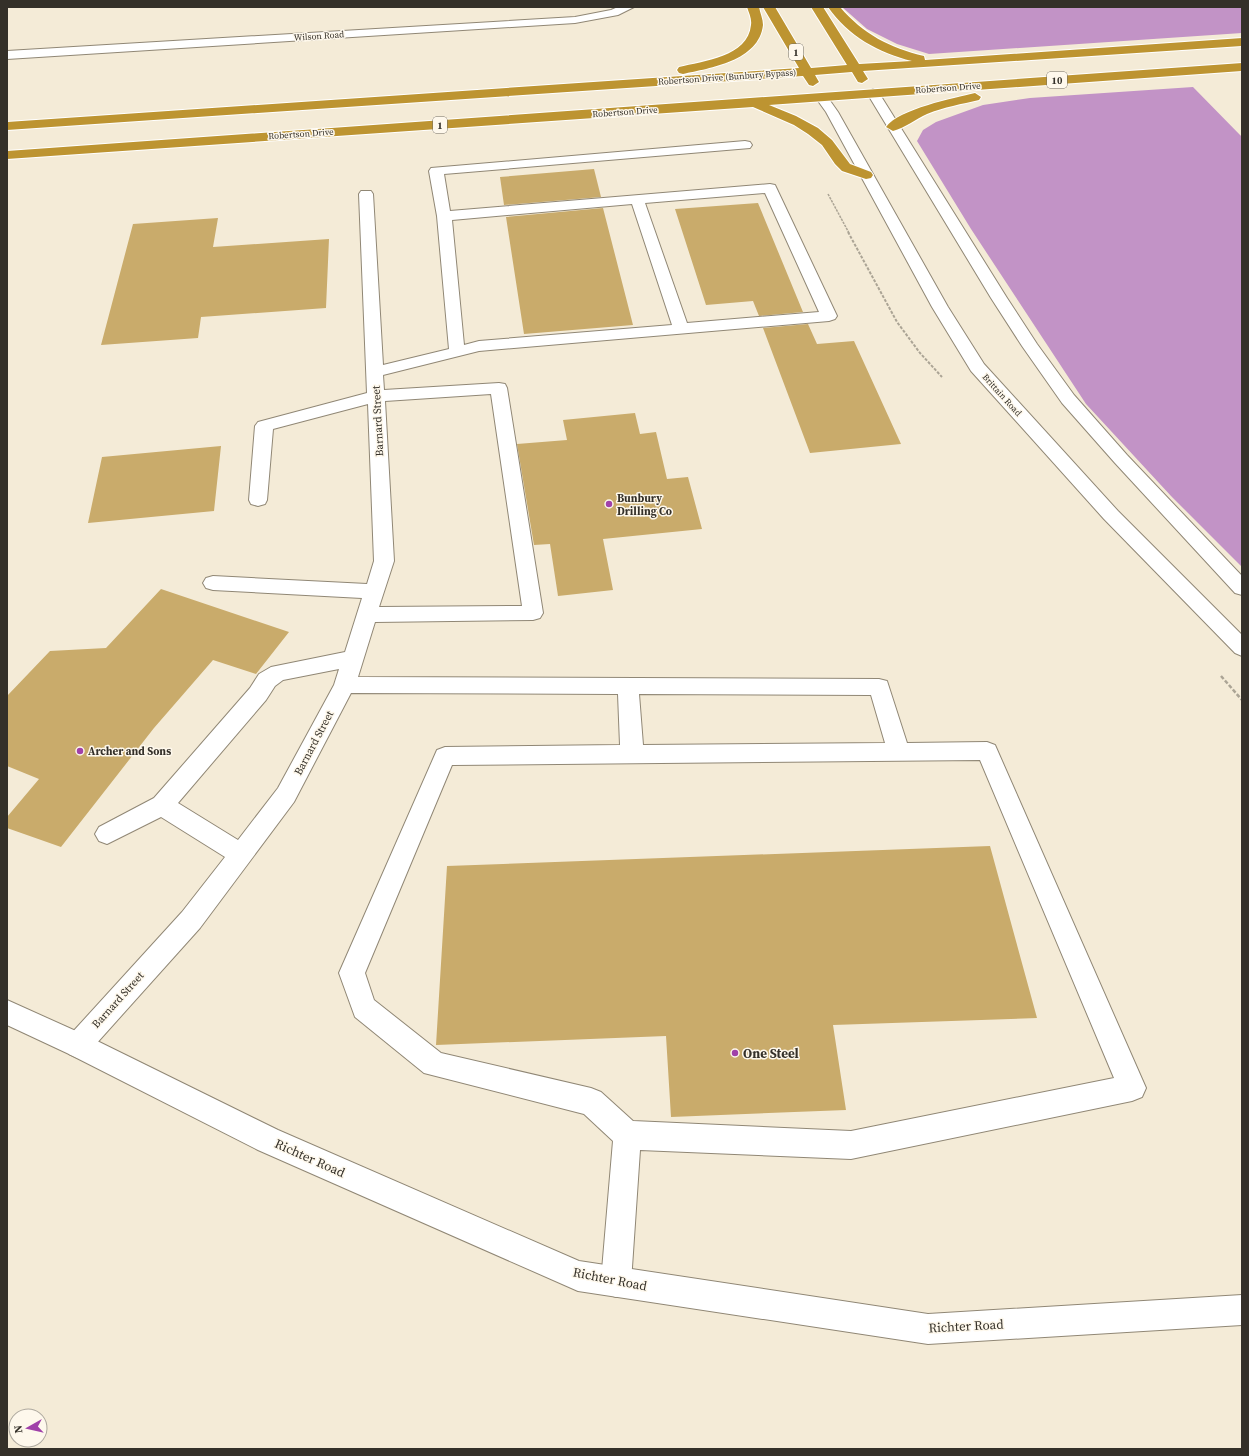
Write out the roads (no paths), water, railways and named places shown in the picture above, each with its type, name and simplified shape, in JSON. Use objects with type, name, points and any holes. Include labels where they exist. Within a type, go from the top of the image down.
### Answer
[{"type":"highway","name":"1","points":[[7,126],[599,85],[672,72],[706,64],[734,55],[752,41],[757,24],[753,7]]},
{"type":"highway","name":"1","points":[[769,7],[822,98]]},
{"type":"highway","points":[[817,7],[855,68],[873,93]]},
{"type":"highway","points":[[834,7],[846,23],[869,40],[902,56],[937,63]]},
{"type":"highway","points":[[855,68],[1242,42]]},
{"type":"highway","name":"Robertson Drive","points":[[7,155],[751,104],[873,93],[1242,67]]},
{"type":"highway","name":"Robertson Drive (Bunbury Bypass)","points":[[599,85],[855,68]]},
{"type":"highway","points":[[894,127],[907,118],[941,104],[1006,93],[1027,82]]},
{"type":"highway","points":[[751,104],[782,114],[803,124],[822,137],[844,167],[866,175]]},
{"type":"main road","name":"Wilson Road","points":[[7,55],[575,20],[614,13],[628,7]]},
{"type":"main road","points":[[873,93],[1030,346],[1068,399],[1121,459],[1242,588]]},
{"type":"main road","name":"Brittain Road","points":[[822,98],[832,112],[940,307],[976,367],[1111,515],[1242,648]]},
{"type":"main road","points":[[457,352],[444,216],[436,171],[746,145]]},
{"type":"main road","points":[[375,372],[478,346],[829,316],[770,188],[444,216]]},
{"type":"main road","name":"Barnard Street","points":[[78,1044],[191,920],[286,796],[345,685],[384,561],[366,194]]},
{"type":"main road","points":[[637,200],[681,328]]},
{"type":"main road","points":[[258,500],[264,426],[376,396],[500,388],[533,613],[366,615]]},
{"type":"main road","points":[[213,583],[374,592]]},
{"type":"main road","points":[[108,834],[162,805],[258,694],[267,680],[278,673],[352,659]]},
{"type":"main road","points":[[345,685],[879,687],[899,752]]},
{"type":"main road","points":[[628,686],[632,754]]},
{"type":"main road","points":[[987,751],[1132,1088],[852,1145],[627,1135],[591,1102],[434,1064],[364,1008],[352,974],[445,756],[632,754],[987,751]]},
{"type":"main road","points":[[162,805],[241,854]]},
{"type":"main road","name":"Richter Road","points":[[7,1012],[78,1044],[275,1143],[578,1276],[928,1329],[1242,1310]]},
{"type":"main road","points":[[616,1282],[627,1135]]},
{"type":"place","name":"Bunbury Drilling Co","points":[[609,504]]},
{"type":"place","name":"Archer and Sons","points":[[80,751]]},
{"type":"place","name":"One Steel","points":[[735,1053]]}]
